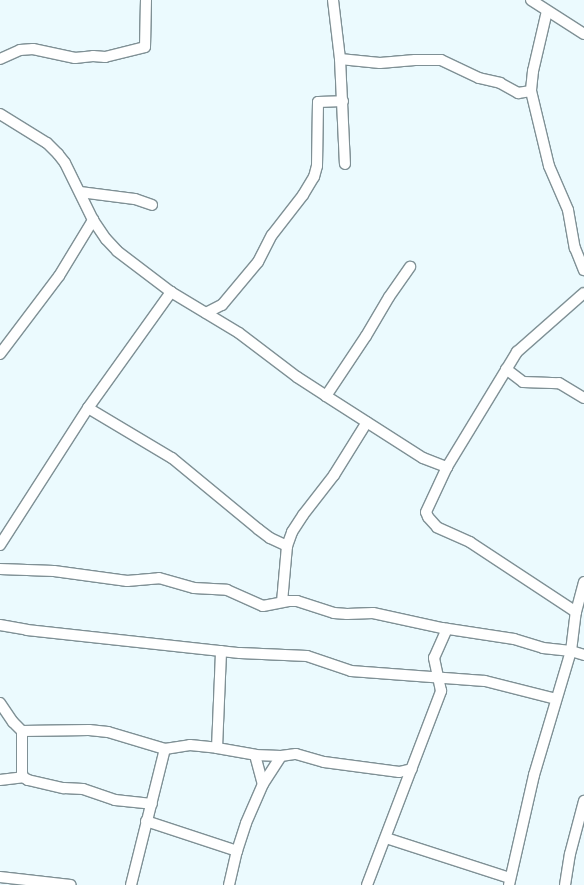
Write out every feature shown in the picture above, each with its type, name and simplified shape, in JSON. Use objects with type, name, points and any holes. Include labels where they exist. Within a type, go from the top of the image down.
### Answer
[{"type":"street","points":[[0,59],[20,50],[33,49],[74,58],[93,56],[105,57],[145,47],[146,0]]},
{"type":"street","points":[[333,0],[340,59],[345,164]]},
{"type":"street","points":[[531,0],[584,34]]},
{"type":"street","points":[[547,11],[533,71],[531,91],[550,166],[568,210],[575,248],[584,270]]},
{"type":"street","points":[[340,59],[380,63],[414,60],[440,60],[450,63],[479,78],[500,83],[518,93],[531,91]]},
{"type":"street","points":[[206,313],[222,304],[258,262],[272,235],[314,176],[317,166],[318,102],[343,101]]},
{"type":"street","points":[[0,114],[50,146],[65,163],[93,220],[106,239],[117,251],[171,292],[239,333],[297,377],[326,396],[423,458],[447,467]]},
{"type":"street","points":[[80,192],[135,199],[152,205]]},
{"type":"street","points":[[0,354],[59,276],[93,220]]},
{"type":"street","points":[[326,396],[366,336],[389,297],[410,267]]},
{"type":"street","points":[[0,545],[88,408],[171,292]]},
{"type":"street","points":[[576,612],[470,542],[438,527],[428,517],[426,512],[447,467],[517,352],[584,293]]},
{"type":"street","points":[[506,369],[523,382],[559,383],[584,398]]},
{"type":"street","points":[[88,408],[172,458],[258,529],[270,538],[287,546]]},
{"type":"street","points":[[282,602],[287,546],[292,532],[334,475],[367,422]]},
{"type":"street","points":[[358,436],[367,433],[384,432]]},
{"type":"street","points":[[0,569],[54,571],[127,581],[159,578],[194,588],[227,590],[263,606],[297,601],[334,613],[373,613],[447,629],[514,639],[543,648],[571,651],[584,655]]},
{"type":"street","points":[[386,838],[509,881],[534,774],[571,651],[576,612],[584,582]]},
{"type":"street","points":[[0,625],[27,630],[221,651],[307,656],[351,671],[485,681],[556,699]]},
{"type":"street","points":[[367,885],[408,781],[441,691],[434,658],[447,629]]},
{"type":"street","points":[[216,748],[221,651]]},
{"type":"street","points":[[0,703],[13,722],[22,731],[89,730],[108,732],[165,749],[190,745],[255,755],[282,756],[296,754],[324,762],[399,772],[412,769]]},
{"type":"street","points":[[22,731],[20,757],[23,777]]},
{"type":"street","points":[[130,885],[165,749]]},
{"type":"street","points":[[255,755],[263,784]]},
{"type":"street","points":[[229,885],[237,851],[263,784],[282,756]]},
{"type":"street","points":[[399,772],[408,781]]},
{"type":"street","points":[[0,780],[23,777],[28,780],[64,788],[82,789],[115,800],[152,804]]},
{"type":"street","points":[[565,885],[570,854],[584,801]]},
{"type":"street","points":[[146,821],[237,851]]},
{"type":"street","points":[[0,877],[71,885]]}]
